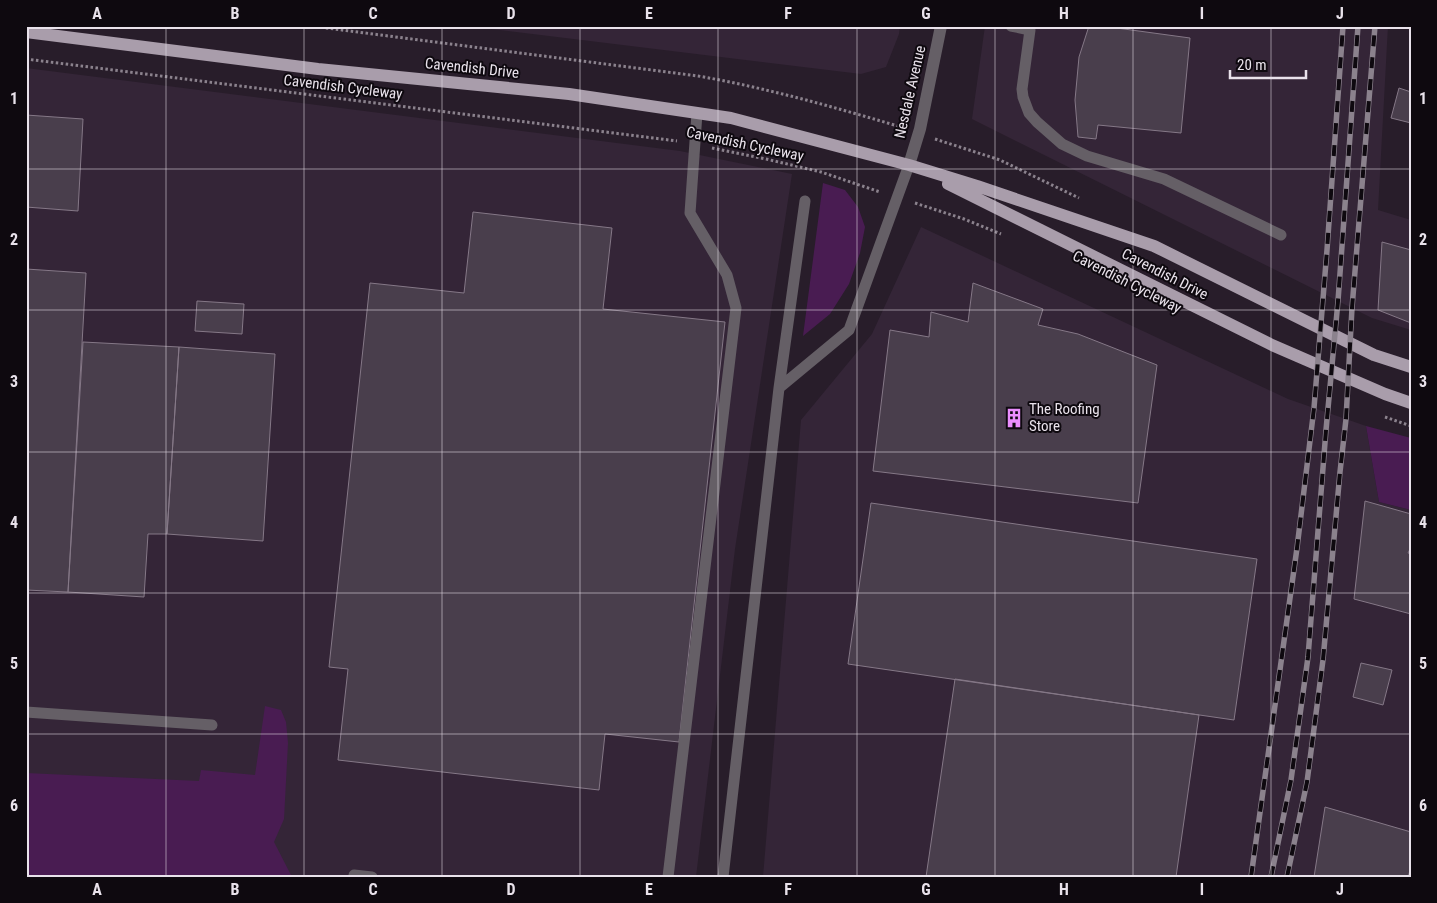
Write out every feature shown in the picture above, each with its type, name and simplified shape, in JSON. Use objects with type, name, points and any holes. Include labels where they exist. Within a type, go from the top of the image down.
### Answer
[{"type":"main road","name":"Cavendish Drive","points":[[26,32],[318,69],[569,94],[731,118],[909,165],[1154,246],[1374,355],[1411,368]]},
{"type":"main road","name":"Cavendish Drive","points":[[909,165],[1272,345],[1385,394],[1411,403]]},
{"type":"street","name":"Nesdale Avenue","points":[[909,165],[920,129],[942,26]]},
{"type":"lane","points":[[1011,26],[1030,30],[1022,88],[1022,97],[1025,104],[1029,113],[1037,122],[1062,144],[1087,156],[1164,179],[1281,235]]},
{"type":"lane","points":[[668,877],[736,308],[726,275],[690,213],[697,113]]},
{"type":"lane","points":[[779,388],[849,330],[909,165]]},
{"type":"lane","points":[[723,877],[779,388],[805,201]]},
{"type":"lane","points":[[26,712],[212,725]]},
{"type":"lane","points":[[354,874],[372,877]]},
{"type":"path","name":"Cavendish Cycleway","points":[[26,59],[677,141],[821,172],[964,219],[1001,234]]},
{"type":"path","points":[[1383,416],[1411,426]]},
{"type":"shaded area","points":[[467,26],[900,26],[899,34],[886,67],[861,74]]},
{"type":"shaded area","points":[[985,26],[1388,26],[1378,210],[1411,220],[1411,330],[1372,318],[972,119]]},
{"type":"shaded area","points":[[26,68],[680,151],[792,174],[735,549],[696,877],[26,877]]},
{"type":"shaded area","points":[[823,183],[845,190],[858,207],[865,227],[860,253],[849,284],[830,314],[803,336]]},
{"type":"shaded area","points":[[921,227],[1288,399],[1366,426],[1379,502],[1411,510],[1411,877],[763,877],[801,420],[872,334]]},
{"type":"shaded area","points":[[1366,426],[1411,438],[1411,510],[1379,502]]},
{"type":"shaded area","points":[[265,706],[281,710],[286,722],[288,743],[284,819],[274,842],[292,877],[26,877],[26,773],[199,781],[201,770],[255,775]]},
{"type":"building","points":[[1089,26],[1102,26],[1190,38],[1181,133],[1098,125],[1096,139],[1078,137],[1075,100],[1079,57]]},
{"type":"building","points":[[1399,88],[1411,92],[1411,123],[1391,118]]},
{"type":"building","points":[[26,115],[83,119],[78,211],[26,207]]},
{"type":"building","points":[[473,212],[612,228],[603,309],[725,322],[679,742],[605,734],[599,790],[338,760],[348,669],[329,667],[370,283],[464,293]]},
{"type":"building","points":[[1382,242],[1411,250],[1411,323],[1378,310]]},
{"type":"building","points":[[26,269],[86,273],[68,592],[26,590]]},
{"type":"building","name":"The Roofing Store","points":[[973,283],[1043,309],[1038,325],[1078,334],[1157,365],[1138,503],[873,471],[890,330],[929,337],[931,312],[968,322]]},
{"type":"building","points":[[197,301],[244,304],[242,334],[195,331]]},
{"type":"building","points":[[83,342],[179,347],[167,534],[148,534],[144,597],[68,592]]},
{"type":"building","points":[[179,347],[275,354],[263,541],[167,534]]},
{"type":"building","points":[[1365,501],[1411,514],[1411,547],[1408,553],[1411,554],[1411,614],[1354,599]]},
{"type":"building","points":[[871,503],[1257,559],[1234,720],[848,664]]},
{"type":"building","points":[[1361,663],[1392,670],[1383,705],[1353,697]]},
{"type":"building","points":[[955,679],[1199,715],[1176,877],[926,877]]},
{"type":"building","points":[[1325,807],[1411,832],[1411,867],[1408,877],[1314,877]]},
{"type":"railway","points":[[1251,877],[1297,548],[1314,408],[1343,26]]},
{"type":"railway","points":[[1271,877],[1291,780],[1308,657],[1338,301],[1358,26]]},
{"type":"railway","points":[[1287,877],[1307,782],[1323,660],[1346,419],[1352,308],[1375,26]]},
{"type":"place","name":"The Roofing Store","points":[[1014,418]]}]
